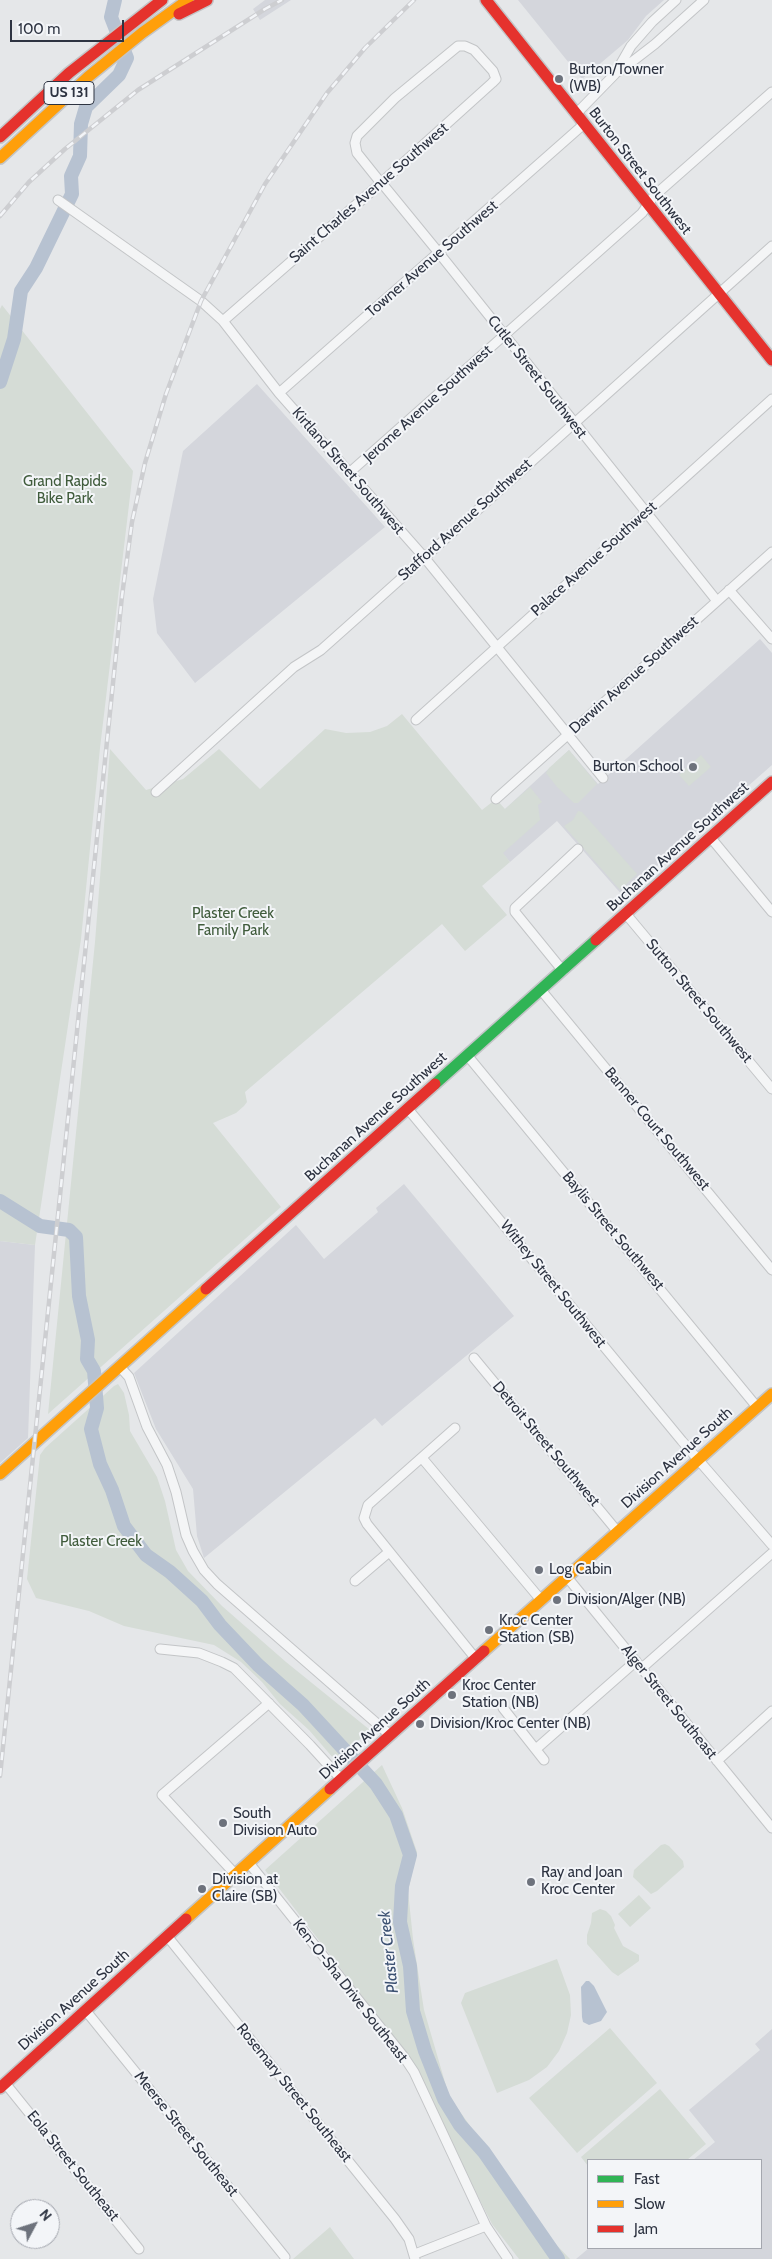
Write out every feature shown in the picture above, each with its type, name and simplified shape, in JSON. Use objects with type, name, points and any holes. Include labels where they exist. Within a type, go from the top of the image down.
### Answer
[{"type":"main road","points":[[142,15],[152,0]]},
{"type":"main road","name":"US 131","points":[[0,137],[69,73],[162,0]]},
{"type":"main road","name":"US 131","points":[[0,158],[65,96],[143,32],[188,0]]},
{"type":"main road","points":[[143,32],[207,0]]},
{"type":"main road","name":"Burton Street Southwest","points":[[486,0],[772,360]]},
{"type":"main road","name":"Buchanan Avenue Southwest","points":[[0,1474],[772,782]]},
{"type":"main road","name":"Division Avenue South","points":[[3,2086],[617,1531],[772,1394]]},
{"type":"street","points":[[615,74],[631,46],[652,22],[676,0]]},
{"type":"street","points":[[615,74],[655,44],[704,0]]},
{"type":"street","name":"Cutler Street Southwest","points":[[483,59],[474,50],[465,46],[458,46],[395,98],[357,136],[355,143],[357,153],[717,601]]},
{"type":"street","name":"Saint Charles Avenue Southwest","points":[[223,321],[381,183],[496,79],[493,71],[483,59]]},
{"type":"street","name":"Towner Avenue Southwest","points":[[279,393],[439,253],[580,119],[615,74]]},
{"type":"street","name":"Jerome Avenue Southwest","points":[[350,474],[772,92]]},
{"type":"street","name":"Kirtland Street Southwest","points":[[58,200],[202,301],[223,321],[279,393],[424,557],[603,778]]},
{"type":"street","name":"Stafford Avenue Southwest","points":[[156,792],[294,667],[321,650],[772,246]]},
{"type":"street","name":"Palace Avenue Southwest","points":[[416,720],[772,399]]},
{"type":"street","name":"Darwin Avenue Southwest","points":[[496,799],[772,552]]},
{"type":"street","points":[[729,590],[772,639]]},
{"type":"street","points":[[711,838],[772,912]]},
{"type":"street","points":[[563,971],[515,912],[515,908],[578,849]]},
{"type":"street","name":"Sutton Street Southwest","points":[[626,914],[772,1089]]},
{"type":"street","name":"Banner Court Southwest","points":[[541,990],[772,1270]]},
{"type":"street","name":"Baylis Street Southwest","points":[[467,1055],[757,1407]]},
{"type":"street","name":"Withey Street Southwest","points":[[408,1110],[676,1434],[772,1545]]},
{"type":"street","name":"Detroit Street Southwest","points":[[474,1358],[617,1531]]},
{"type":"street","points":[[120,1367],[128,1377],[147,1427],[167,1465],[176,1492],[186,1535],[192,1551],[204,1570],[386,1739]]},
{"type":"street","points":[[455,1428],[368,1505],[365,1522],[476,1659]]},
{"type":"street","points":[[422,1458],[541,1600]]},
{"type":"street","points":[[355,1581],[389,1552]]},
{"type":"street","points":[[536,1749],[772,1553]]},
{"type":"street","name":"Alger Street Southeast","points":[[567,1577],[772,1828]]},
{"type":"street","points":[[160,1649],[194,1652],[222,1662],[248,1680],[268,1703],[345,1776]]},
{"type":"street","points":[[236,1875],[162,1795],[268,1703]]},
{"type":"street","points":[[503,1708],[544,1760]]},
{"type":"street","points":[[717,1761],[772,1711]]},
{"type":"street","name":"Ken-O-Sha Drive Southeast","points":[[249,1863],[414,2072],[486,2226],[508,2259]]},
{"type":"street","name":"Rosemary Street Southeast","points":[[167,1936],[395,2219],[408,2239],[415,2256]]},
{"type":"street","name":"Meerse Street Southeast","points":[[86,2011],[285,2257]]},
{"type":"street","name":"Eola Street Southeast","points":[[3,2086],[140,2249]]},
{"type":"street","points":[[415,2256],[486,2226]]},
{"type":"shaded area","points":[[265,0],[291,0],[260,20],[253,9]]},
{"type":"shaded area","points":[[518,0],[664,0],[646,16],[628,40],[582,79]]},
{"type":"shaded area","points":[[257,384],[385,527],[195,683],[157,633],[153,599],[183,451]]},
{"type":"shaded area","name":"Burton School","points":[[760,639],[772,653],[772,765],[623,896],[557,821],[510,862],[492,842],[505,809],[569,750],[598,784]]},
{"type":"shaded area","points":[[404,1184],[514,1316],[382,1426],[375,1418],[204,1558],[197,1536],[193,1489],[156,1429],[134,1373],[296,1225],[324,1259],[378,1212],[376,1208]]},
{"type":"shaded area","points":[[0,1241],[35,1245],[28,1438],[0,1463]]},
{"type":"shaded area","points":[[772,2029],[772,2259],[576,2259],[588,2249],[762,2249],[762,2159],[694,2159],[715,2142],[689,2110],[760,2050],[755,2044]]},
{"type":"green space","name":"Grand Rapids Bike Park","points":[[2,305],[133,471],[100,748],[81,939],[35,1245],[0,1241],[0,309]]},
{"type":"green space","name":"Plaster Creek Family Park","points":[[402,714],[482,810],[496,799],[505,809],[530,787],[542,802],[538,805],[540,820],[503,853],[510,862],[482,886],[507,915],[465,951],[442,924],[245,1092],[247,1102],[236,1113],[213,1123],[281,1207],[48,1414],[95,942],[110,749],[146,790],[183,779],[219,749],[260,789],[325,729],[346,733],[370,732],[387,726]]},
{"type":"green space","points":[[569,750],[597,784],[578,803],[574,803],[557,787],[546,773]]},
{"type":"green space","points":[[701,755],[711,767],[689,786],[679,775]]},
{"type":"green space","points":[[578,811],[582,812],[637,874],[620,890],[564,826],[573,820]]},
{"type":"green space","name":"Plaster Creek","points":[[118,1384],[124,1393],[129,1415],[130,1431],[157,1477],[165,1501],[176,1550],[188,1571],[222,1606],[286,1662],[370,1730],[338,1759],[334,1759],[309,1730],[280,1704],[262,1682],[241,1662],[214,1645],[124,1626],[89,1611],[36,1598],[27,1579],[40,1455],[45,1448]]},
{"type":"green space","name":"Plaster Creek","points":[[382,1765],[402,1808],[417,1852],[408,1891],[413,1939],[424,2010],[449,2096],[546,2234],[570,2259],[519,2259],[492,2224],[453,2147],[387,2029],[265,1870]]},
{"type":"green space","points":[[665,1844],[683,1861],[684,1867],[651,1894],[633,1877],[634,1870],[661,1845]]},
{"type":"green space","points":[[639,1895],[651,1908],[630,1927],[618,1914]]},
{"type":"green space","points":[[600,1909],[606,1911],[611,1916],[615,1925],[614,1928],[623,1946],[639,1955],[639,1961],[618,1976],[612,1972],[587,1944],[592,1913]]},
{"type":"green space","points":[[557,1959],[570,1995],[571,2015],[567,2033],[559,2051],[547,2067],[529,2080],[497,2093],[461,2003],[465,1993]]},
{"type":"green space","points":[[610,2028],[657,2083],[577,2153],[529,2098]]},
{"type":"green space","points":[[660,2089],[706,2144],[688,2159],[587,2159],[587,2165],[581,2157]]},
{"type":"green space","points":[[330,2227],[354,2259],[293,2259]]},
{"type":"water","points":[[586,1981],[589,1981],[594,1986],[607,2012],[601,2021],[589,2025],[583,2022],[582,2017],[581,1987]]},
{"type":"waterway","name":"Plaster Creek","points":[[0,382],[14,339],[21,291],[36,268],[72,194],[71,176],[80,156],[81,124],[86,107],[119,75],[127,58],[111,17],[115,0]]},
{"type":"waterway","name":"Plaster Creek","points":[[0,1201],[40,1226],[69,1230],[76,1237],[79,1296],[88,1340],[87,1359],[94,1371],[97,1408],[91,1429],[100,1464],[112,1490],[124,1526],[146,1555],[170,1572],[202,1601],[220,1625],[258,1665],[303,1705],[376,1784],[396,1815],[410,1855],[402,1886],[400,1922],[410,1966],[413,2011],[425,2051],[444,2099],[460,2125],[484,2152],[558,2259]]},
{"type":"railway","points":[[0,216],[29,182],[65,149],[138,90],[282,0]]},
{"type":"railway","points":[[0,1776],[122,596],[132,522],[145,463],[166,394],[201,301],[265,184],[327,93],[365,48],[414,0]]},
{"type":"traffic: fast","points":[[435,1084],[596,940]]},
{"type":"traffic: slow","points":[[0,158],[88,77],[142,33],[188,0]]},
{"type":"traffic: slow","points":[[0,1474],[206,1289]]},
{"type":"traffic: slow","points":[[484,1651],[772,1394]]},
{"type":"traffic: slow","points":[[186,1919],[330,1789]]},
{"type":"traffic: jam","points":[[0,137],[69,73],[162,0]]},
{"type":"traffic: jam","points":[[179,14],[207,0]]},
{"type":"traffic: jam","points":[[486,0],[772,360]]},
{"type":"traffic: jam","points":[[596,940],[772,782]]},
{"type":"traffic: jam","points":[[206,1289],[435,1084]]},
{"type":"traffic: jam","points":[[330,1789],[484,1651]]},
{"type":"traffic: jam","points":[[0,2088],[186,1919]]},
{"type":"place","name":"Burton/Towner (WB)","points":[[559,79]]},
{"type":"place","name":"Burton School","points":[[693,767]]},
{"type":"place","name":"Log Cabin","points":[[539,1570]]},
{"type":"place","name":"Division/Alger (NB)","points":[[557,1600]]},
{"type":"place","name":"Kroc Center Station (SB)","points":[[489,1630]]},
{"type":"place","name":"Kroc Center Station (NB)","points":[[452,1695]]},
{"type":"place","name":"Division/Kroc Center (NB)","points":[[420,1724]]},
{"type":"place","name":"South Division Auto","points":[[223,1823]]},
{"type":"place","name":"Ray and Joan Kroc Center","points":[[531,1882]]},
{"type":"place","name":"Division at Claire (SB)","points":[[202,1889]]}]
